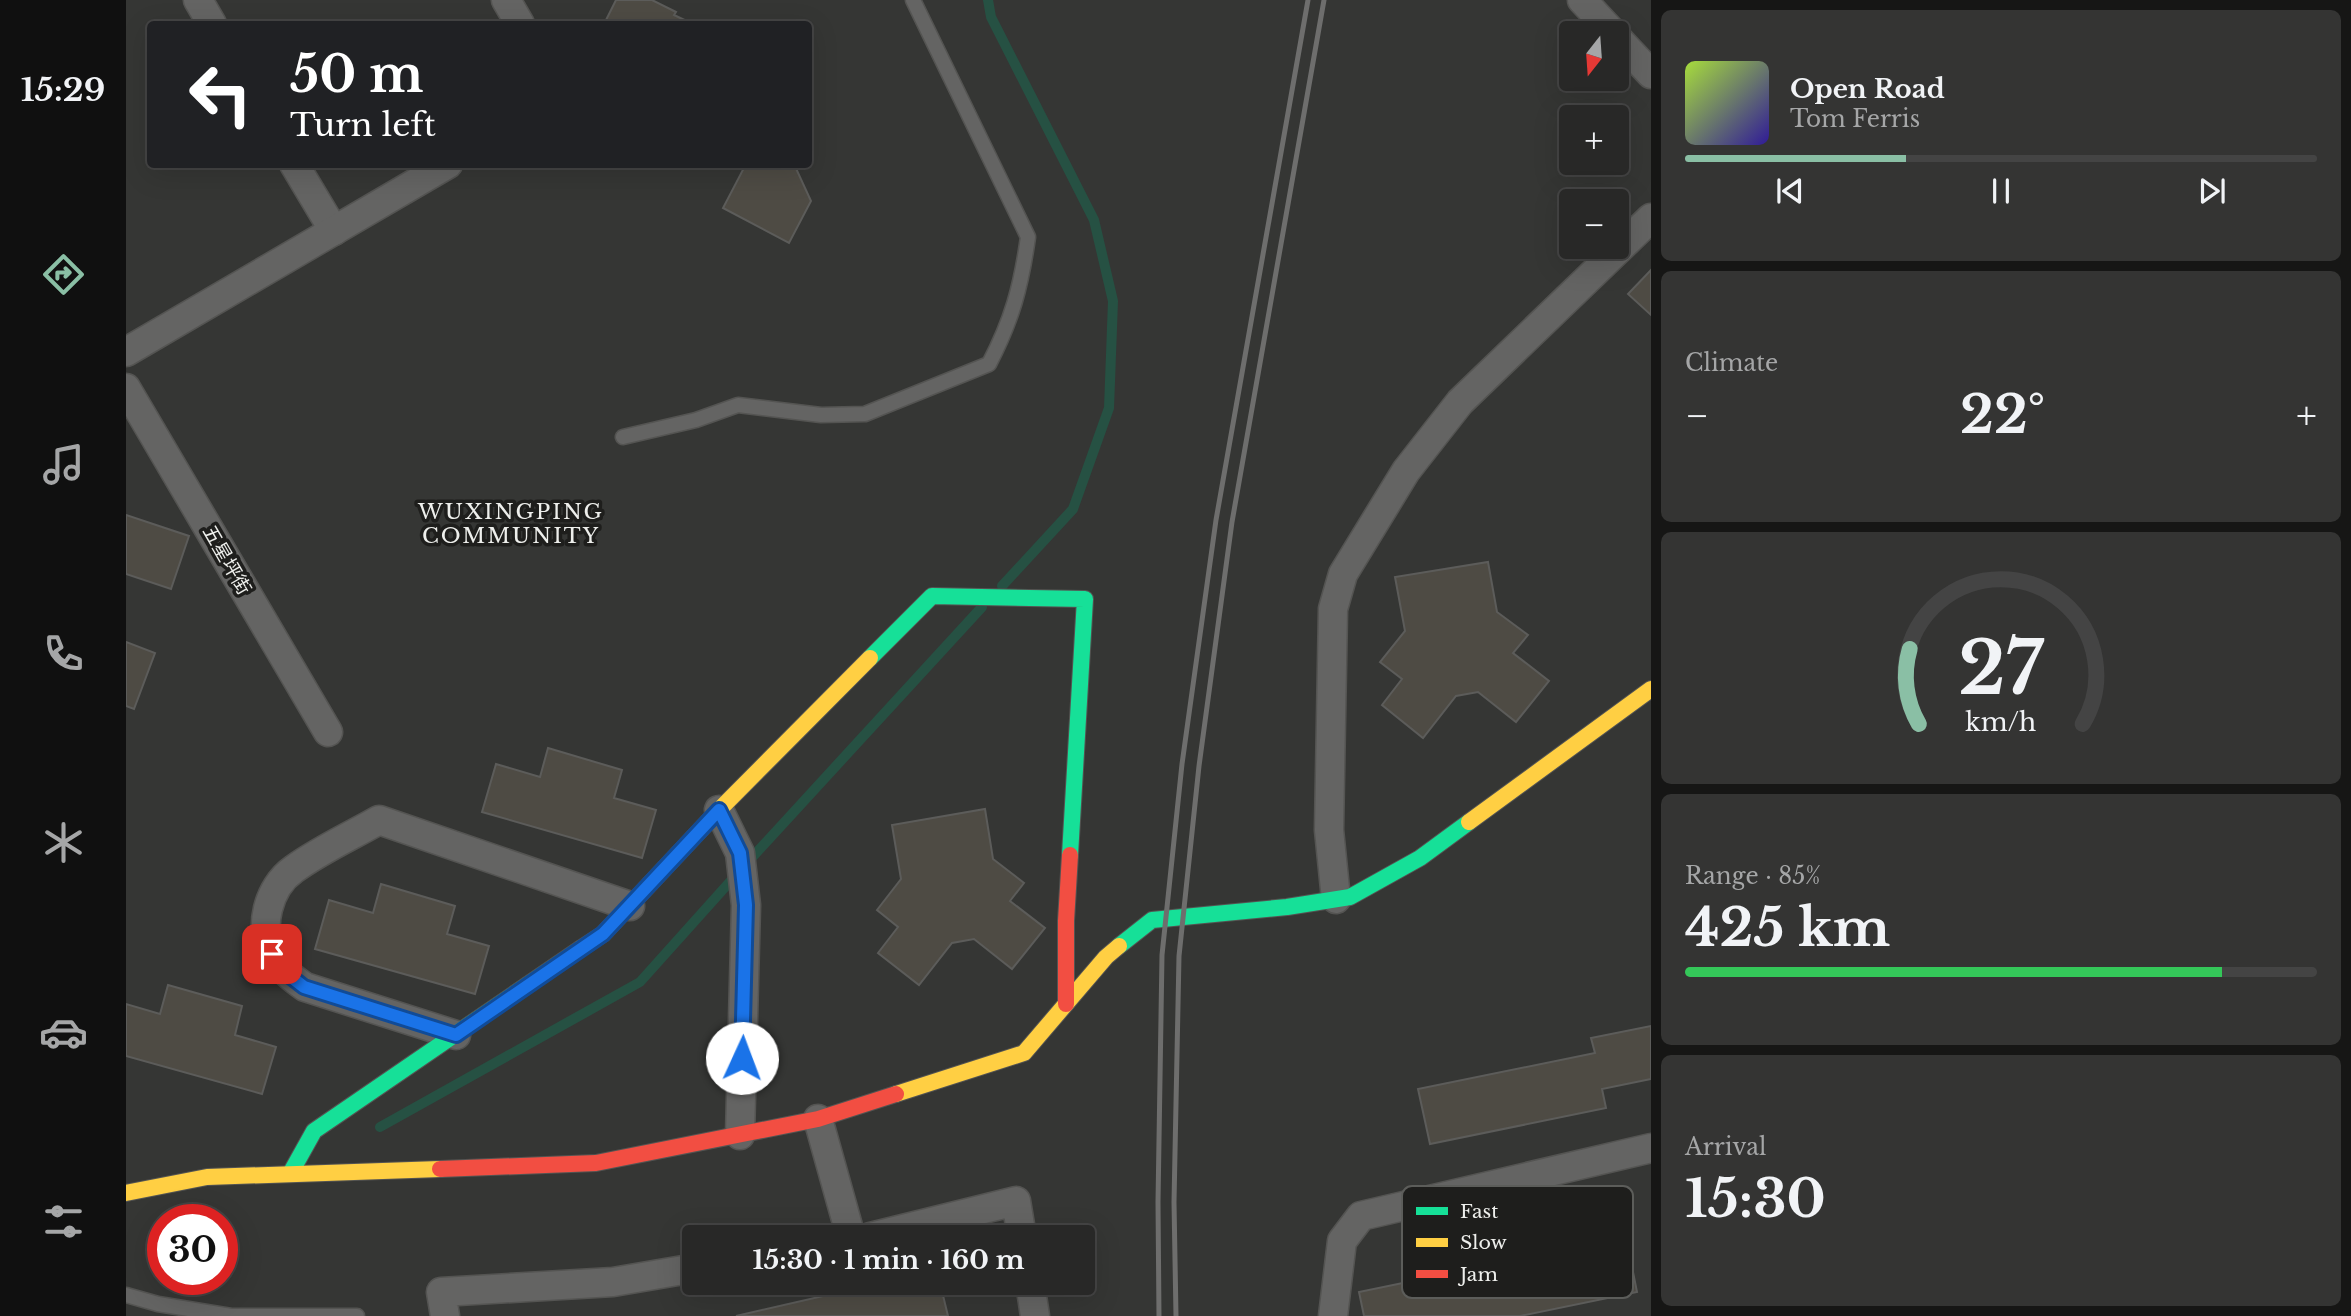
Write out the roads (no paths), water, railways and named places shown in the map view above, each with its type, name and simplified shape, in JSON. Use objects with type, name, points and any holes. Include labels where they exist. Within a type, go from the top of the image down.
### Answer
[{"type":"street","points":[[198,0],[210,21]]},
{"type":"street","points":[[506,0],[518,21]]},
{"type":"street","points":[[1582,0],[1602,21]]},
{"type":"street","points":[[1629,51],[1651,74]]},
{"type":"street","points":[[297,168],[334,231]]},
{"type":"street","points":[[126,352],[441,168]]},
{"type":"street","points":[[1336,899],[1329,830],[1332,622],[1333,608],[1343,574],[1406,471],[1460,402],[1651,218]]},
{"type":"street","name":"五星坪街","points":[[126,387],[328,732]]},
{"type":"street","points":[[290,1174],[314,1131],[603,934],[719,810],[932,596],[1085,599],[1066,921],[1066,1004]]},
{"type":"street","points":[[126,1193],[207,1177],[596,1163],[818,1119],[1024,1053],[1106,957],[1152,920],[1287,907],[1350,897],[1420,858],[1651,689]]},
{"type":"street","points":[[719,810],[740,853],[746,905],[740,1135]]},
{"type":"street","points":[[456,1035],[304,987],[286,973],[272,954],[266,931],[268,908],[277,887],[293,870],[379,820],[630,906]]},
{"type":"street","points":[[818,1119],[848,1225]]},
{"type":"street","points":[[1488,1186],[1651,1148]]},
{"type":"street","points":[[919,1225],[1016,1201],[1020,1225]]},
{"type":"street","points":[[1333,1316],[1342,1241],[1360,1216],[1402,1206]]},
{"type":"street","points":[[445,1316],[441,1292],[613,1282],[682,1270]]},
{"type":"street","points":[[1032,1295],[1035,1316]]},
{"type":"lane","points":[[623,437],[696,420],[738,405],[821,415],[865,414],[989,364],[1008,327],[1023,273],[1028,237],[913,0]]},
{"type":"lane","points":[[126,1295],[158,1304],[231,1316],[357,1316]]},
{"type":"waterway","points":[[988,0],[991,17],[1094,220],[1113,301],[1109,408],[1073,509],[1002,586]]},
{"type":"waterway","points":[[746,864],[982,607]]},
{"type":"waterway","points":[[380,1127],[640,982],[736,875]]},
{"type":"railway","points":[[1159,1316],[1162,955],[1182,764],[1216,520],[1308,0]]},
{"type":"railway","points":[[1176,1316],[1174,1202],[1179,956],[1199,766],[1232,522],[1324,0]]},
{"type":"district","name":"WUXINGPING COMMUNITY","points":[[511,524]]}]
